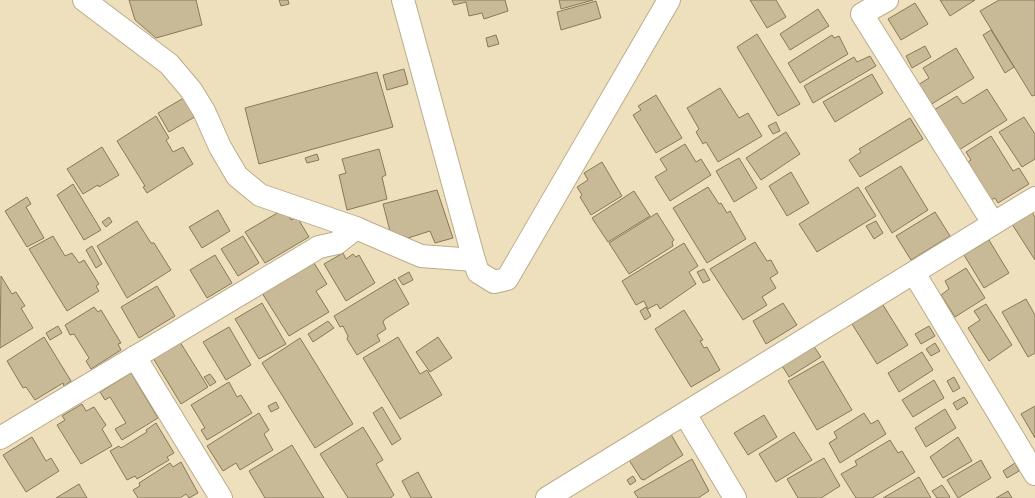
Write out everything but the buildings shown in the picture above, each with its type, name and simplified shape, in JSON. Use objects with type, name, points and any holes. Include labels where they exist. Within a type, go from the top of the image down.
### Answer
[{"type":"street","points":[[84,0],[169,64],[191,90],[204,110],[220,147],[237,176],[260,194],[356,228],[421,256],[474,260]]},
{"type":"street","points":[[403,0],[474,260],[478,272],[494,282],[507,278],[669,0]]},
{"type":"street","points":[[887,0],[862,14],[994,223]]},
{"type":"street","points":[[547,498],[1035,198]]},
{"type":"street","points":[[0,438],[318,247],[337,243],[356,228]]},
{"type":"street","points":[[914,273],[1035,474]]},
{"type":"street","points":[[135,357],[221,498]]},
{"type":"street","points":[[685,414],[735,498]]}]
